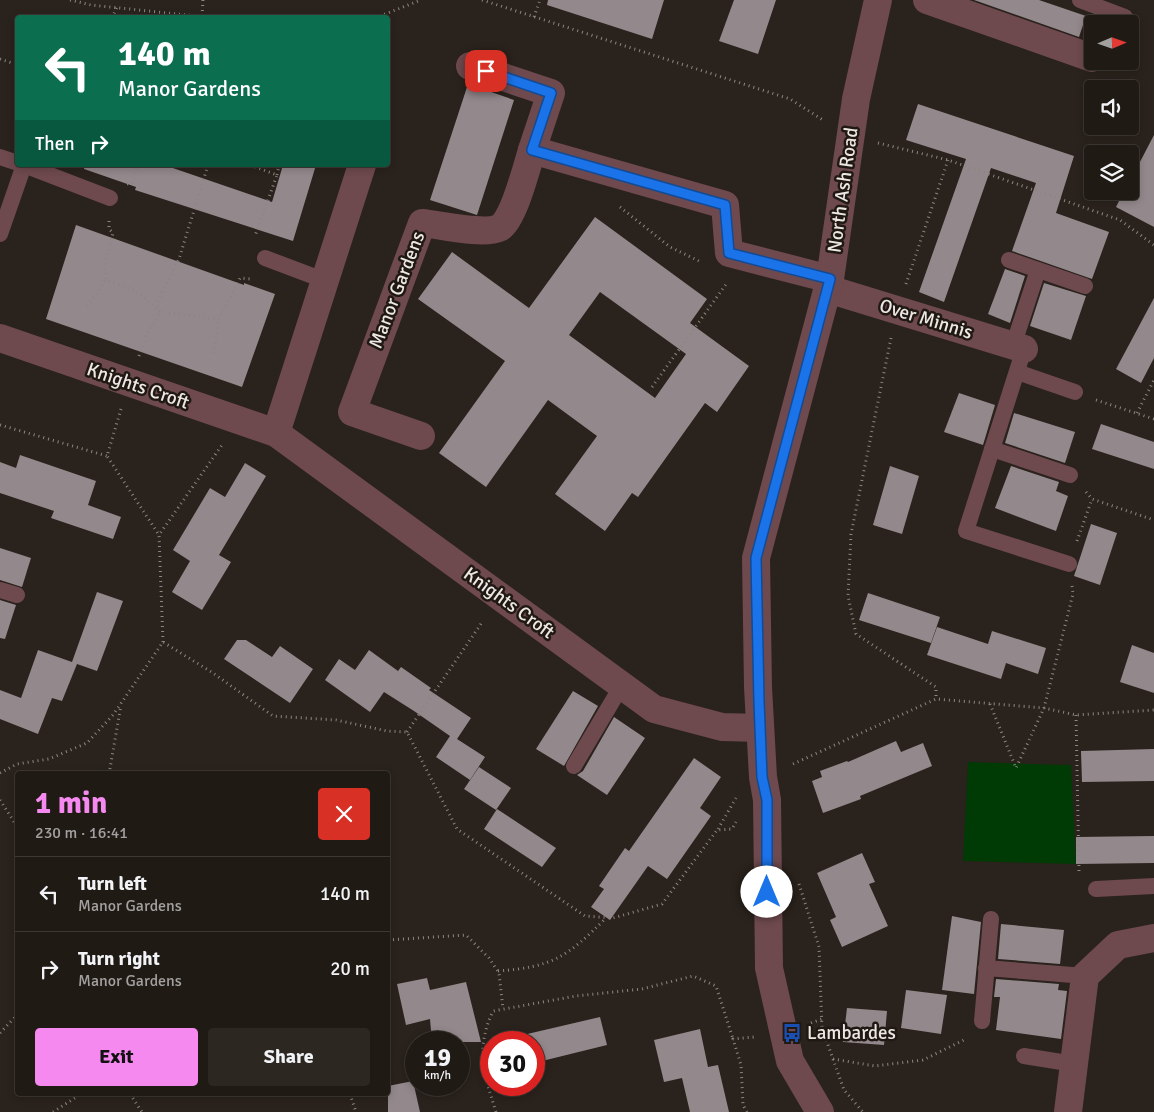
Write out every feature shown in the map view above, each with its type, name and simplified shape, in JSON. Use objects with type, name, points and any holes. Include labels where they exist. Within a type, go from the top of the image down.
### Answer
[{"type":"street","name":"North Ash Road","points":[[820,1112],[790,1061],[769,968],[767,800],[762,777],[756,558],[829,284],[856,99],[878,0]]},
{"type":"street","points":[[927,0],[1084,54]]},
{"type":"street","name":"Manor Gardens","points":[[421,436],[352,412],[422,223],[490,230],[501,227],[509,217],[551,93],[470,66]]},
{"type":"street","points":[[532,150],[725,205],[729,253],[829,284]]},
{"type":"street","points":[[276,433],[361,167]]},
{"type":"street","name":"Over Minnis","points":[[829,284],[1018,356]]},
{"type":"street","name":"Knights Croft","points":[[1,342],[276,433],[654,709],[722,727],[760,728]]},
{"type":"street","points":[[1068,1112],[1085,976],[1118,945],[1154,938]]},
{"type":"lane","points":[[1080,0],[1119,15]]},
{"type":"lane","points":[[0,157],[15,162]]},
{"type":"lane","points":[[0,234],[23,167]]},
{"type":"lane","points":[[29,167],[110,198]]},
{"type":"lane","points":[[265,258],[326,281]]},
{"type":"lane","points":[[1009,260],[1085,286]]},
{"type":"lane","points":[[1038,270],[1018,356],[992,449],[966,531],[1069,564]]},
{"type":"lane","points":[[1018,356],[1074,392]]},
{"type":"lane","points":[[992,449],[1070,475]]},
{"type":"lane","points":[[0,590],[17,595]]},
{"type":"lane","points":[[574,766],[622,685]]},
{"type":"lane","points":[[1096,889],[1154,886]]},
{"type":"lane","points":[[982,1021],[991,919]]},
{"type":"lane","points":[[986,968],[1085,976]]},
{"type":"lane","points":[[1024,1056],[1074,1064]]},
{"type":"path","points":[[70,0],[193,15]]},
{"type":"path","points":[[202,15],[203,0]]},
{"type":"path","points":[[383,15],[421,0]]},
{"type":"path","points":[[482,0],[790,99],[850,137],[948,160],[1120,220],[1154,245]]},
{"type":"path","points":[[534,17],[540,0]]},
{"type":"path","points":[[113,15],[117,7]]},
{"type":"path","points":[[0,59],[15,64]]},
{"type":"path","points":[[936,698],[936,687],[856,634],[848,596],[851,534],[897,310],[948,160]]},
{"type":"path","points":[[87,306],[106,280],[104,267],[113,234],[109,229],[110,198],[120,186],[132,183],[137,167]]},
{"type":"path","points":[[107,456],[128,383],[147,334],[160,312],[157,302],[179,259],[207,167]]},
{"type":"path","points":[[255,167],[277,175]]},
{"type":"path","points":[[214,353],[219,319],[240,278],[258,280],[271,242],[255,236],[279,167]]},
{"type":"path","points":[[614,200],[634,220],[670,247],[708,266]]},
{"type":"path","points":[[652,387],[731,277]]},
{"type":"path","points":[[106,280],[135,290],[160,312],[219,319]]},
{"type":"path","points":[[1137,413],[1154,380]]},
{"type":"path","points":[[1074,392],[1154,419]]},
{"type":"path","points":[[159,536],[239,421]]},
{"type":"path","points":[[0,425],[107,456],[159,536],[162,642],[113,715],[87,743],[49,759],[17,764],[0,772]]},
{"type":"path","points":[[1070,475],[1092,499],[1154,520]]},
{"type":"path","points":[[990,704],[1016,768],[1044,708],[1073,594],[1069,564],[1092,499]]},
{"type":"path","points":[[407,732],[500,596]]},
{"type":"path","points":[[162,642],[213,673],[273,716],[336,720],[387,731],[407,732]]},
{"type":"path","points":[[789,766],[936,698],[1044,708],[1076,714],[1154,710]]},
{"type":"path","points":[[110,771],[122,702]]},
{"type":"path","points":[[1076,714],[1079,889],[1096,889]]},
{"type":"path","points":[[407,732],[458,829],[585,916],[612,918],[662,904],[717,830],[738,795]]},
{"type":"path","points":[[0,800],[15,823]]},
{"type":"path","points":[[717,830],[732,829],[751,801],[767,800]]},
{"type":"path","points":[[799,883],[819,948],[822,1028],[844,1090],[863,1112]]},
{"type":"path","points":[[497,971],[531,969],[560,958],[583,941],[606,918]]},
{"type":"path","points":[[390,940],[466,935],[489,958],[497,971],[503,1009]]},
{"type":"path","points":[[496,1112],[483,1070],[484,1028],[493,1010],[576,996],[642,989],[693,976],[716,986],[733,1040]]},
{"type":"path","points":[[0,1033],[15,1017]]},
{"type":"path","points":[[833,1059],[875,1066],[923,1060],[964,1042],[982,1021]]},
{"type":"path","points":[[53,1112],[78,1096]]},
{"type":"path","points":[[131,1096],[142,1112]]},
{"type":"path","points":[[351,1096],[356,1112]]},
{"type":"green space","points":[[968,762],[1071,765],[1076,864],[963,861]]},
{"type":"building","points":[[548,0],[664,0],[652,39],[547,5]]},
{"type":"building","points":[[734,0],[776,0],[758,54],[719,41]]},
{"type":"building","points":[[974,0],[1039,0],[1084,15],[1084,22],[1079,37]]},
{"type":"building","points":[[468,84],[514,100],[477,215],[430,200]]},
{"type":"building","points":[[918,104],[1074,156],[1056,213],[1109,232],[1092,279],[1012,251],[1036,183],[991,168],[944,302],[919,292],[966,159],[906,140]]},
{"type":"building","points":[[1154,135],[1154,227],[1116,207],[1120,200],[1139,200],[1139,164]]},
{"type":"building","points":[[84,167],[170,167],[272,202],[282,167],[315,167],[293,241],[135,190],[136,187],[84,169]]},
{"type":"building","points":[[595,217],[707,299],[690,323],[749,366],[717,412],[705,403],[638,497],[632,493],[605,531],[555,494],[597,436],[548,400],[486,487],[439,453],[505,361],[418,299],[452,252],[529,308]],"holes":[[[600,292],[686,354],[655,398],[569,335]]]},
{"type":"building","points":[[76,225],[244,285],[244,283],[275,294],[242,387],[46,319]]},
{"type":"building","points":[[1005,269],[1025,276],[1010,323],[988,314]]},
{"type":"building","points":[[1044,283],[1086,296],[1071,340],[1030,326]]},
{"type":"building","points":[[1154,298],[1154,358],[1141,383],[1116,369]]},
{"type":"building","points":[[959,393],[995,405],[983,445],[944,432]]},
{"type":"building","points":[[1014,413],[1075,432],[1065,463],[1005,443]]},
{"type":"building","points":[[1101,424],[1154,442],[1154,469],[1092,449]]},
{"type":"building","points":[[20,455],[96,481],[88,505],[121,517],[113,539],[51,518],[54,511],[0,493],[0,462],[16,468]]},
{"type":"building","points":[[245,463],[266,476],[219,555],[231,562],[202,610],[172,592],[190,561],[173,550],[210,488],[225,497]]},
{"type":"building","points":[[890,466],[919,476],[902,534],[873,525]]},
{"type":"building","points":[[1011,466],[1059,482],[1056,491],[1068,496],[1056,531],[995,508]]},
{"type":"building","points":[[1091,524],[1117,533],[1100,585],[1074,576]]},
{"type":"building","points":[[0,548],[31,558],[22,587],[0,580]]},
{"type":"building","points":[[97,592],[123,601],[97,671],[77,664],[62,701],[52,698],[38,734],[0,719],[0,690],[21,698],[38,650],[72,662]]},
{"type":"building","points":[[868,593],[940,617],[931,643],[859,620]]},
{"type":"building","points":[[0,600],[16,605],[5,639],[0,638]]},
{"type":"building","points":[[937,627],[988,644],[992,631],[1046,648],[1038,674],[1006,663],[1001,679],[927,655]]},
{"type":"building","points":[[237,640],[246,640],[272,657],[280,646],[313,669],[290,703],[224,659]]},
{"type":"building","points":[[1132,645],[1154,653],[1154,693],[1120,682]]},
{"type":"building","points":[[369,650],[398,671],[401,667],[431,688],[429,690],[471,718],[457,739],[485,757],[470,780],[436,757],[450,736],[414,711],[384,692],[370,712],[325,680],[339,659],[355,670]]},
{"type":"building","points":[[573,691],[598,706],[564,766],[536,749]]},
{"type":"building","points":[[614,717],[645,738],[607,795],[577,775],[583,771]]},
{"type":"building","points":[[896,741],[901,752],[923,743],[932,766],[860,796],[861,799],[823,813],[812,781],[822,777],[820,771],[848,762]]},
{"type":"building","points":[[1154,749],[1154,781],[1082,782],[1081,751]]},
{"type":"building","points":[[694,758],[721,777],[700,808],[711,816],[667,879],[648,866],[610,920],[591,907],[604,889],[599,886],[625,848],[629,851]]},
{"type":"building","points":[[479,767],[511,788],[496,810],[464,789]]},
{"type":"building","points":[[497,809],[556,848],[542,867],[484,829]]},
{"type":"building","points":[[1154,836],[1154,863],[1076,864],[1076,837]]},
{"type":"building","points":[[862,853],[875,882],[869,884],[888,926],[842,947],[830,920],[836,917],[817,873]]},
{"type":"building","points":[[952,916],[981,922],[974,994],[942,990]]},
{"type":"building","points":[[1001,924],[1064,930],[1060,964],[998,959]]},
{"type":"building","points":[[427,978],[430,990],[466,982],[480,1042],[470,1042],[470,1031],[431,1031],[430,1019],[406,1025],[397,984]]},
{"type":"building","points":[[996,979],[1059,984],[1058,990],[1067,991],[1061,1039],[996,1030],[1000,997],[994,997]]},
{"type":"building","points":[[906,990],[947,995],[941,1034],[901,1028]]},
{"type":"building","points":[[847,1008],[887,1011],[884,1045],[843,1042]]},
{"type":"building","points":[[600,1017],[607,1045],[545,1060],[545,1031],[540,1031]]},
{"type":"building","points":[[700,1029],[708,1067],[718,1065],[729,1112],[690,1112],[682,1078],[664,1082],[654,1040]]},
{"type":"building","points":[[405,1083],[405,1096],[416,1096],[420,1112],[388,1112],[388,1096],[390,1096],[390,1086]]},
{"type":"place","name":"Lambardes","points":[[792,1033]]},
{"type":"route","points":[[486,71],[551,93],[532,150],[725,205],[729,253],[830,279],[756,558],[762,777],[767,800],[767,892]]}]
